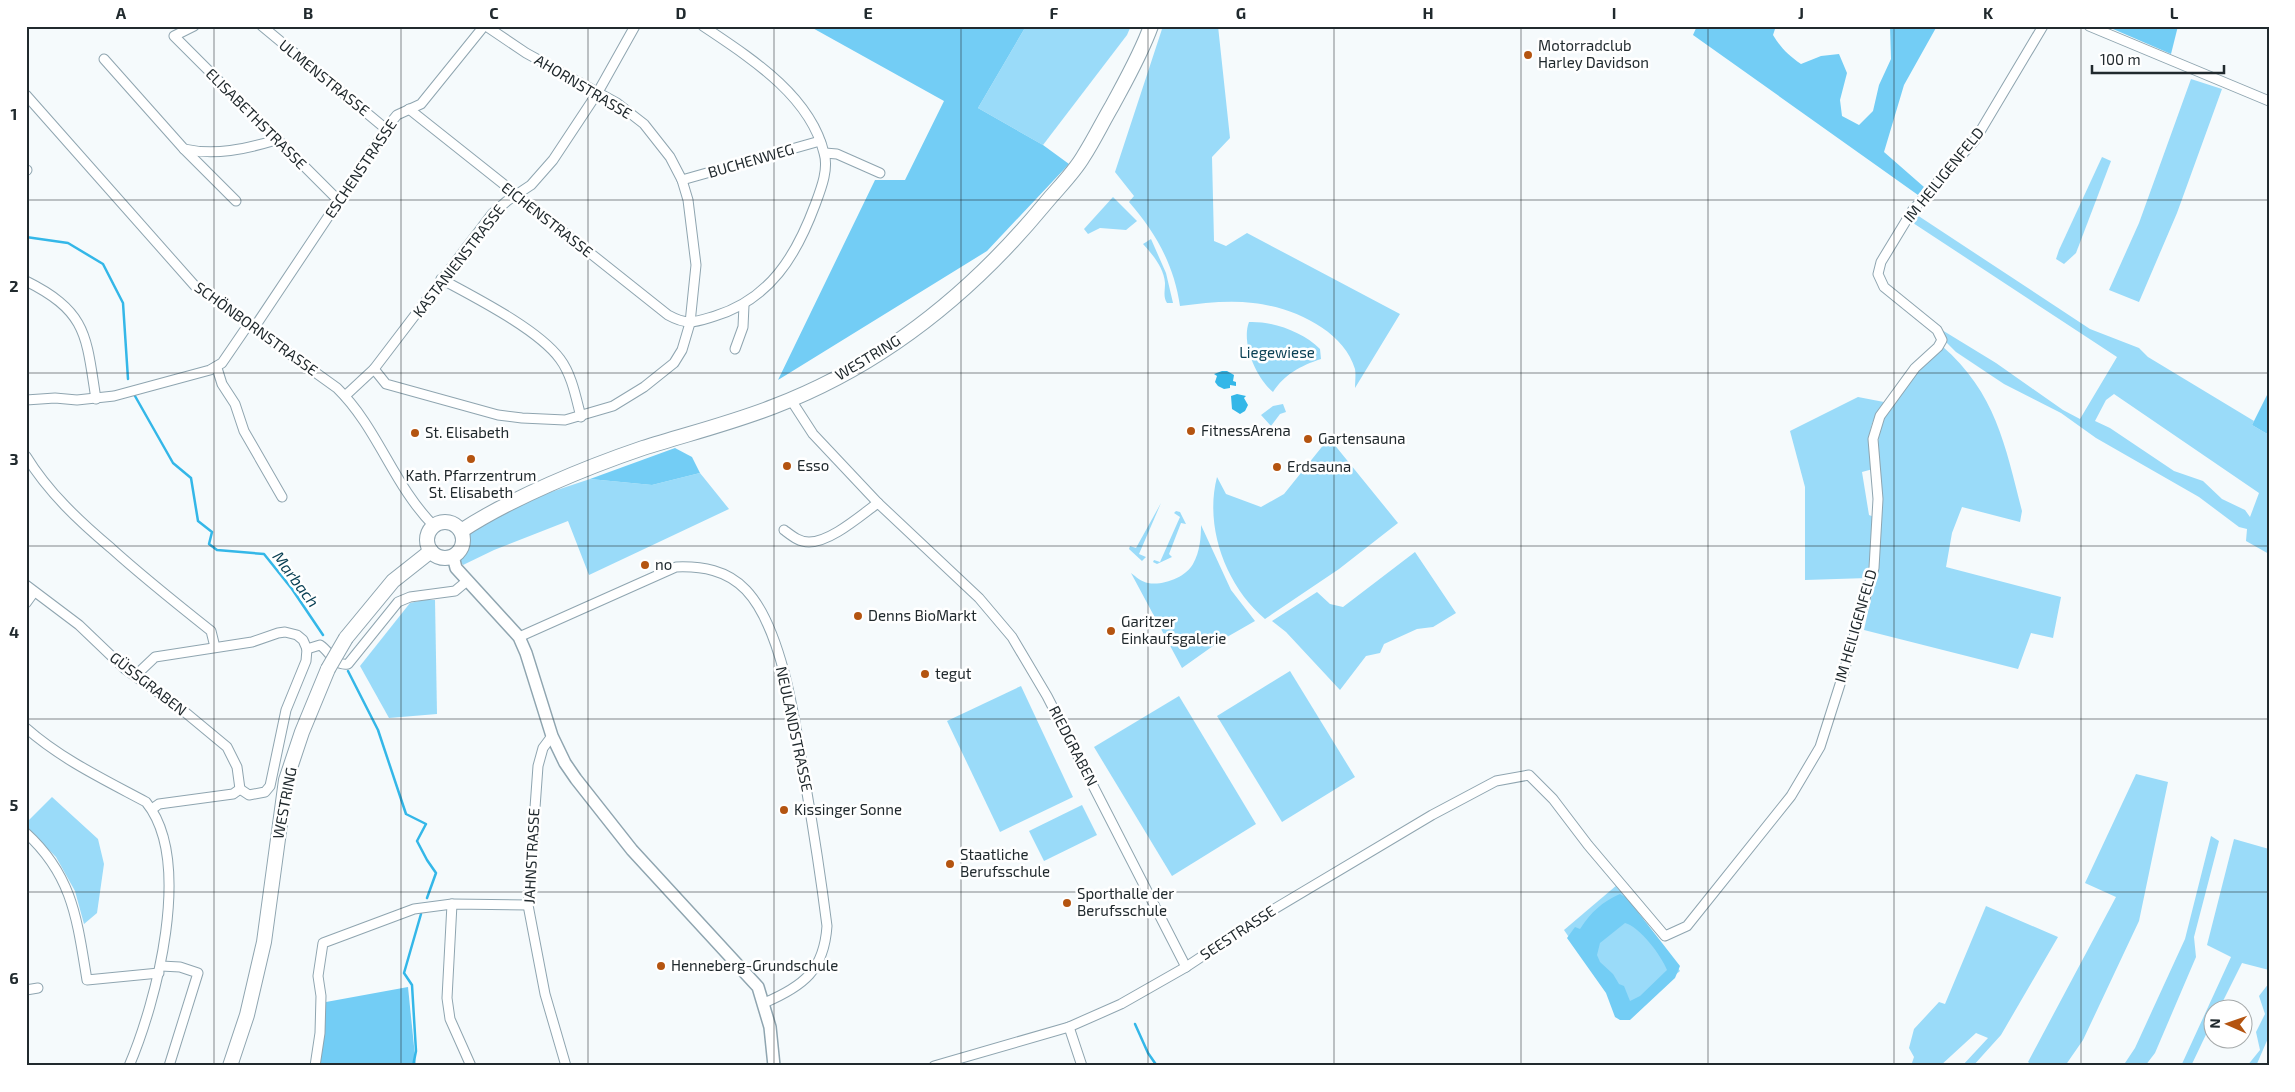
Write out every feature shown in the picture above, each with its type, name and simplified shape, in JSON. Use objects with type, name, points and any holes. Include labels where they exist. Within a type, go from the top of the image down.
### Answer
[{"type":"main road","name":"WESTRING","points":[[461,531],[504,507],[575,475],[642,449],[791,400],[846,373],[894,344],[922,324],[987,269],[1019,236],[1082,159],[1130,73],[1151,26]]},
{"type":"main road","points":[[446,521],[454,523],[461,531],[464,539],[463,545],[453,556],[440,557],[431,551],[427,540],[428,534],[434,526],[446,521]]},
{"type":"main road","name":"WESTRING","points":[[230,1066],[247,1015],[264,942],[286,780],[302,732],[328,670],[346,638],[393,581],[431,551]]},
{"type":"street","name":"ELISABETHSTRASSE","points":[[194,26],[174,36],[339,201]]},
{"type":"street","name":"ULMENSTRASSE","points":[[262,26],[386,129]]},
{"type":"street","name":"ESCHENSTRASSE","points":[[217,368],[251,327],[339,201],[386,129],[397,115],[421,104],[485,26]]},
{"type":"street","name":"AHORNSTRASSE","points":[[374,370],[386,384],[498,414],[553,421],[581,417],[613,406],[644,387],[674,363],[682,350],[690,323],[696,265],[692,221],[682,180],[661,143],[644,124],[617,104],[526,53],[485,26]]},
{"type":"street","name":"KASTANIENSTRASSE","points":[[346,396],[374,370],[492,214],[531,185],[543,173],[598,92],[635,26]]},
{"type":"street","points":[[690,323],[744,305],[773,280],[797,248],[818,198],[825,172],[825,153],[808,118],[775,78],[746,55],[703,26]]},
{"type":"street","name":"IM HEILIGENFELD","points":[[1529,776],[1553,799],[1588,845],[1665,936],[1687,926],[1791,796],[1820,747],[1874,568],[1878,499],[1874,439],[1880,416],[1915,368],[1938,347],[1942,340],[1937,330],[1884,287],[1878,274],[1881,262],[1912,211],[1975,140],[2043,26]]},
{"type":"street","points":[[2089,26],[2269,101]]},
{"type":"street","points":[[104,59],[184,149],[236,201]]},
{"type":"street","name":"SCHÖNBORNSTRASSE","points":[[26,95],[195,286],[338,388],[346,396],[358,410],[404,489],[434,526]]},
{"type":"street","name":"EICHENSTRASSE","points":[[409,110],[668,315],[679,321],[690,323]]},
{"type":"street","points":[[184,149],[201,152],[225,151],[276,140]]},
{"type":"street","name":"BUCHENWEG","points":[[682,180],[820,141]]},
{"type":"street","points":[[825,153],[837,154],[880,174]]},
{"type":"street","points":[[441,279],[499,312],[533,335],[560,359],[570,380],[581,417]]},
{"type":"street","points":[[26,281],[39,287],[73,313],[81,326],[87,340],[96,399]]},
{"type":"street","points":[[735,349],[743,327],[744,305]]},
{"type":"street","points":[[26,400],[55,398],[96,399],[126,393],[217,368],[222,384],[235,404],[244,432],[282,497]]},
{"type":"street","name":"RIEDGRABEN","points":[[791,400],[806,425],[878,503],[979,598],[1012,637],[1047,696],[1186,967]]},
{"type":"street","points":[[26,456],[41,478],[74,516],[125,562],[211,631],[215,648]]},
{"type":"street","points":[[784,530],[796,539],[808,542],[822,540],[878,503]]},
{"type":"street","points":[[453,556],[456,568],[519,637],[526,653],[552,736],[565,763],[576,779],[632,850],[758,987],[770,1027],[774,1066]]},
{"type":"street","name":"NEULANDSTRASSE","points":[[519,637],[676,567],[695,566],[712,569],[731,577],[746,590],[762,611],[785,677],[796,729],[827,926],[826,943],[818,964],[802,982],[782,995],[764,1003]]},
{"type":"street","points":[[307,649],[320,645],[327,650],[335,662],[341,665],[348,664],[398,602],[410,597],[455,591],[467,581]]},
{"type":"street","name":"GÜSSGRABEN","points":[[26,585],[79,625],[135,676],[180,708],[227,747],[237,767],[240,789]]},
{"type":"street","points":[[26,603],[34,592]]},
{"type":"street","points":[[135,676],[155,657],[252,642],[285,632],[297,635],[303,640],[307,649],[306,661],[286,710],[270,786],[265,792],[249,795],[240,789],[234,794],[159,804],[152,810]]},
{"type":"street","points":[[26,728],[42,742],[146,802],[152,810],[161,832],[166,853],[168,921],[160,970],[149,1012],[129,1066]]},
{"type":"street","name":"JAHNSTRASSE","points":[[552,736],[543,748],[538,766],[528,905],[545,994],[566,1066]]},
{"type":"street","name":"SEESTRASSE","points":[[934,1066],[1070,1027],[1121,1004],[1186,967],[1266,914],[1432,815],[1496,781],[1529,776]]},
{"type":"street","points":[[26,833],[50,857],[62,875],[70,896],[78,928],[88,980],[180,967],[198,973],[169,1066]]},
{"type":"street","points":[[452,904],[447,998],[450,1019],[471,1066]]},
{"type":"street","points":[[315,1066],[320,1033],[321,996],[318,976],[323,943],[414,909],[434,905],[528,905]]},
{"type":"street","points":[[26,990],[38,988]]},
{"type":"street","points":[[1070,1027],[1082,1066]]},
{"type":"green space","points":[[1026,26],[1131,26],[1127,35],[1043,145],[978,108]]},
{"type":"green space","points":[[1163,26],[1218,26],[1230,138],[1212,157],[1214,241],[1226,246],[1247,233],[1400,314],[1355,388],[1355,369],[1349,355],[1339,342],[1314,322],[1283,309],[1244,302],[1216,302],[1180,306],[1173,277],[1162,250],[1148,226],[1129,202],[1134,196],[1115,172]]},
{"type":"green space","points":[[2191,79],[2222,89],[2177,213],[2139,302],[2109,290],[2139,223]]},
{"type":"green space","points":[[2102,157],[2111,161],[2076,253],[2064,264],[2056,259],[2059,250]]},
{"type":"green space","points":[[1113,197],[1137,221],[1126,230],[1100,228],[1088,234],[1084,229]]},
{"type":"green space","points":[[1914,213],[2090,329],[2139,348],[2148,357],[2254,421],[2252,425],[2269,435],[2269,554],[2246,541],[2247,529],[2239,527],[2199,497],[2096,438],[2061,413],[2004,384],[1956,352],[1944,340],[1942,330],[1996,363],[2063,410],[2080,419],[2117,357],[1910,221]],"holes":[[[2114,394],[2259,493],[2250,517],[2245,510],[2222,499],[2203,481],[2174,471],[2110,428],[2095,421],[2106,400]]]},
{"type":"green space","points":[[1151,239],[1166,273],[1173,303],[1167,303],[1164,294],[1163,272],[1143,244]]},
{"type":"green space","name":"Liegewiese","points":[[1249,322],[1268,323],[1305,337],[1320,349],[1321,359],[1294,371],[1273,392],[1261,378],[1252,360],[1247,340]]},
{"type":"green space","points":[[1942,346],[1975,382],[1987,401],[1996,421],[2010,464],[2022,511],[2020,522],[1962,507],[1952,533],[1946,567],[2061,597],[2053,638],[2031,633],[2018,669],[1864,630],[1881,535],[1878,452],[1881,426],[1897,394]]},
{"type":"green space","points":[[1858,397],[1884,402],[1873,420],[1870,434],[1873,469],[1862,472],[1869,515],[1874,517],[1868,578],[1805,580],[1805,487],[1790,431]]},
{"type":"green space","name":"Liegewiese","points":[[1283,404],[1286,412],[1280,414],[1271,426],[1261,415],[1273,406]]},
{"type":"green space","points":[[1329,438],[1398,523],[1339,569],[1265,619],[1239,590],[1229,573],[1222,554],[1216,535],[1214,516],[1214,496],[1217,477],[1226,494],[1261,507],[1284,494]]},
{"type":"green space","points":[[700,473],[729,509],[589,575],[568,521],[494,550],[463,565],[456,554],[461,539],[497,516],[551,492],[590,479],[652,485]]},
{"type":"green space","points":[[1161,503],[1139,554],[1146,557],[1142,561],[1129,549],[1130,546],[1136,548]]},
{"type":"green space","points":[[1176,511],[1180,512],[1186,524],[1181,523],[1169,554],[1172,557],[1157,564],[1153,562],[1154,560],[1160,562],[1180,517],[1174,513]]},
{"type":"green space","points":[[1201,525],[1231,590],[1255,621],[1220,641],[1182,668],[1131,573],[1144,582],[1154,584],[1180,577],[1190,569],[1197,555]]},
{"type":"green space","points":[[1415,552],[1456,613],[1433,627],[1417,629],[1384,644],[1380,653],[1366,656],[1340,690],[1286,632],[1272,621],[1317,592],[1330,604],[1343,607]]},
{"type":"green space","points":[[435,600],[437,714],[389,718],[360,666],[410,603]]},
{"type":"green space","points":[[1290,671],[1355,777],[1282,822],[1217,716]]},
{"type":"green space","points":[[1021,686],[1073,797],[1000,832],[947,721]]},
{"type":"green space","points":[[1179,696],[1256,824],[1172,876],[1094,747]]},
{"type":"green space","points":[[2136,774],[2168,782],[2139,921],[2083,1040],[2065,1066],[2033,1066],[2028,1062],[2116,897],[2085,883]]},
{"type":"green space","points":[[52,797],[98,839],[104,864],[97,913],[84,924],[75,891],[56,857],[26,827],[26,823]]},
{"type":"green space","points":[[1082,805],[1097,835],[1044,861],[1029,831]]},
{"type":"green space","points":[[2211,836],[2219,841],[2194,937],[2196,957],[2155,1053],[2145,1066],[2123,1066],[2135,1048],[2185,939]]},
{"type":"green space","points":[[2234,839],[2269,849],[2269,970],[2242,963],[2224,1000],[2211,1000],[2231,957],[2207,945]]},
{"type":"green space","points":[[1617,885],[1680,971],[1624,1017],[1564,930]]},
{"type":"green space","points":[[1986,906],[2058,937],[2001,1035],[1973,1066],[1962,1066],[1988,1038],[1976,1033],[1940,1066],[1925,1063],[1911,1066],[1914,1057],[1909,1048],[1914,1029],[1939,1002],[1945,1004]]},
{"type":"green space","points":[[2269,983],[2269,1036],[2256,1066],[2247,1066],[2260,1050],[2256,1032],[2265,1014],[2259,996]]},
{"type":"green space","points":[[2202,1020],[2202,1043],[2191,1066],[2181,1066]]},
{"type":"shaded area","points":[[809,26],[1026,26],[978,108],[1043,145],[1069,164],[987,251],[778,380],[875,180],[905,180],[944,101]]},
{"type":"shaded area","points":[[1697,26],[1776,26],[1773,35],[1776,40],[1792,58],[1801,64],[1821,56],[1839,54],[1847,73],[1840,100],[1842,116],[1859,125],[1873,111],[1879,85],[1891,59],[1890,26],[1937,26],[1904,85],[1884,152],[1924,187],[1918,195],[1693,35]]},
{"type":"shaded area","points":[[2106,26],[2178,26],[2171,54]]},
{"type":"shaded area","points":[[1227,371],[1234,375],[1233,381],[1236,382],[1236,386],[1230,385],[1230,388],[1224,389],[1218,386],[1215,382],[1217,376],[1214,374]]},
{"type":"shaded area","points":[[2269,391],[2269,435],[2252,425]]},
{"type":"shaded area","points":[[1237,394],[1246,396],[1244,398],[1248,405],[1245,411],[1240,414],[1232,409],[1231,396]]},
{"type":"shaded area","points":[[675,448],[692,457],[700,473],[652,485],[590,479]]},
{"type":"shaded area","points":[[1620,894],[1627,898],[1680,966],[1675,978],[1630,1020],[1620,1020],[1615,1017],[1606,993],[1567,938],[1575,927],[1580,929],[1597,908]],"holes":[[[1625,923],[1649,942],[1667,970],[1640,996],[1630,1001],[1624,986],[1619,984],[1613,974],[1600,962],[1597,955],[1600,943]]]},
{"type":"shaded area","points":[[408,987],[416,1066],[319,1066],[326,1002]]},
{"type":"waterway","name":"Marbach","points":[[26,237],[68,243],[103,264],[123,303],[128,379]]},
{"type":"waterway","name":"Marbach","points":[[135,396],[173,463],[191,478],[198,521],[212,532],[209,544],[217,550],[264,554],[292,589],[323,635]]},
{"type":"waterway","name":"Marbach","points":[[348,671],[378,730],[406,814],[426,824],[417,841],[436,873],[427,898]]},
{"type":"waterway","name":"Marbach","points":[[413,1066],[416,1051],[412,985],[404,973],[421,914]]},
{"type":"waterway","points":[[1135,1024],[1148,1053],[1157,1066]]},
{"type":"place","name":"Motorradclub Harley Davidson","points":[[1528,55]]},
{"type":"place","name":"FitnessArena","points":[[1191,431]]},
{"type":"place","name":"St. Elisabeth","points":[[415,433]]},
{"type":"place","name":"Gartensauna","points":[[1308,439]]},
{"type":"place","name":"Kath. Pfarrzentrum St. Elisabeth","points":[[471,459]]},
{"type":"place","name":"Esso","points":[[787,466]]},
{"type":"place","name":"Erdsauna","points":[[1277,467]]},
{"type":"place","name":"no","points":[[645,565]]},
{"type":"place","name":"Denns BioMarkt","points":[[858,616]]},
{"type":"place","name":"Garitzer Einkaufsgalerie","points":[[1111,631]]},
{"type":"place","name":"tegut","points":[[925,674]]},
{"type":"place","name":"Kissinger Sonne","points":[[784,810]]},
{"type":"place","name":"Staatliche Berufsschule","points":[[950,864]]},
{"type":"place","name":"Sporthalle der Berufsschule","points":[[1067,903]]},
{"type":"place","name":"Henneberg-Grundschule","points":[[661,966]]}]
